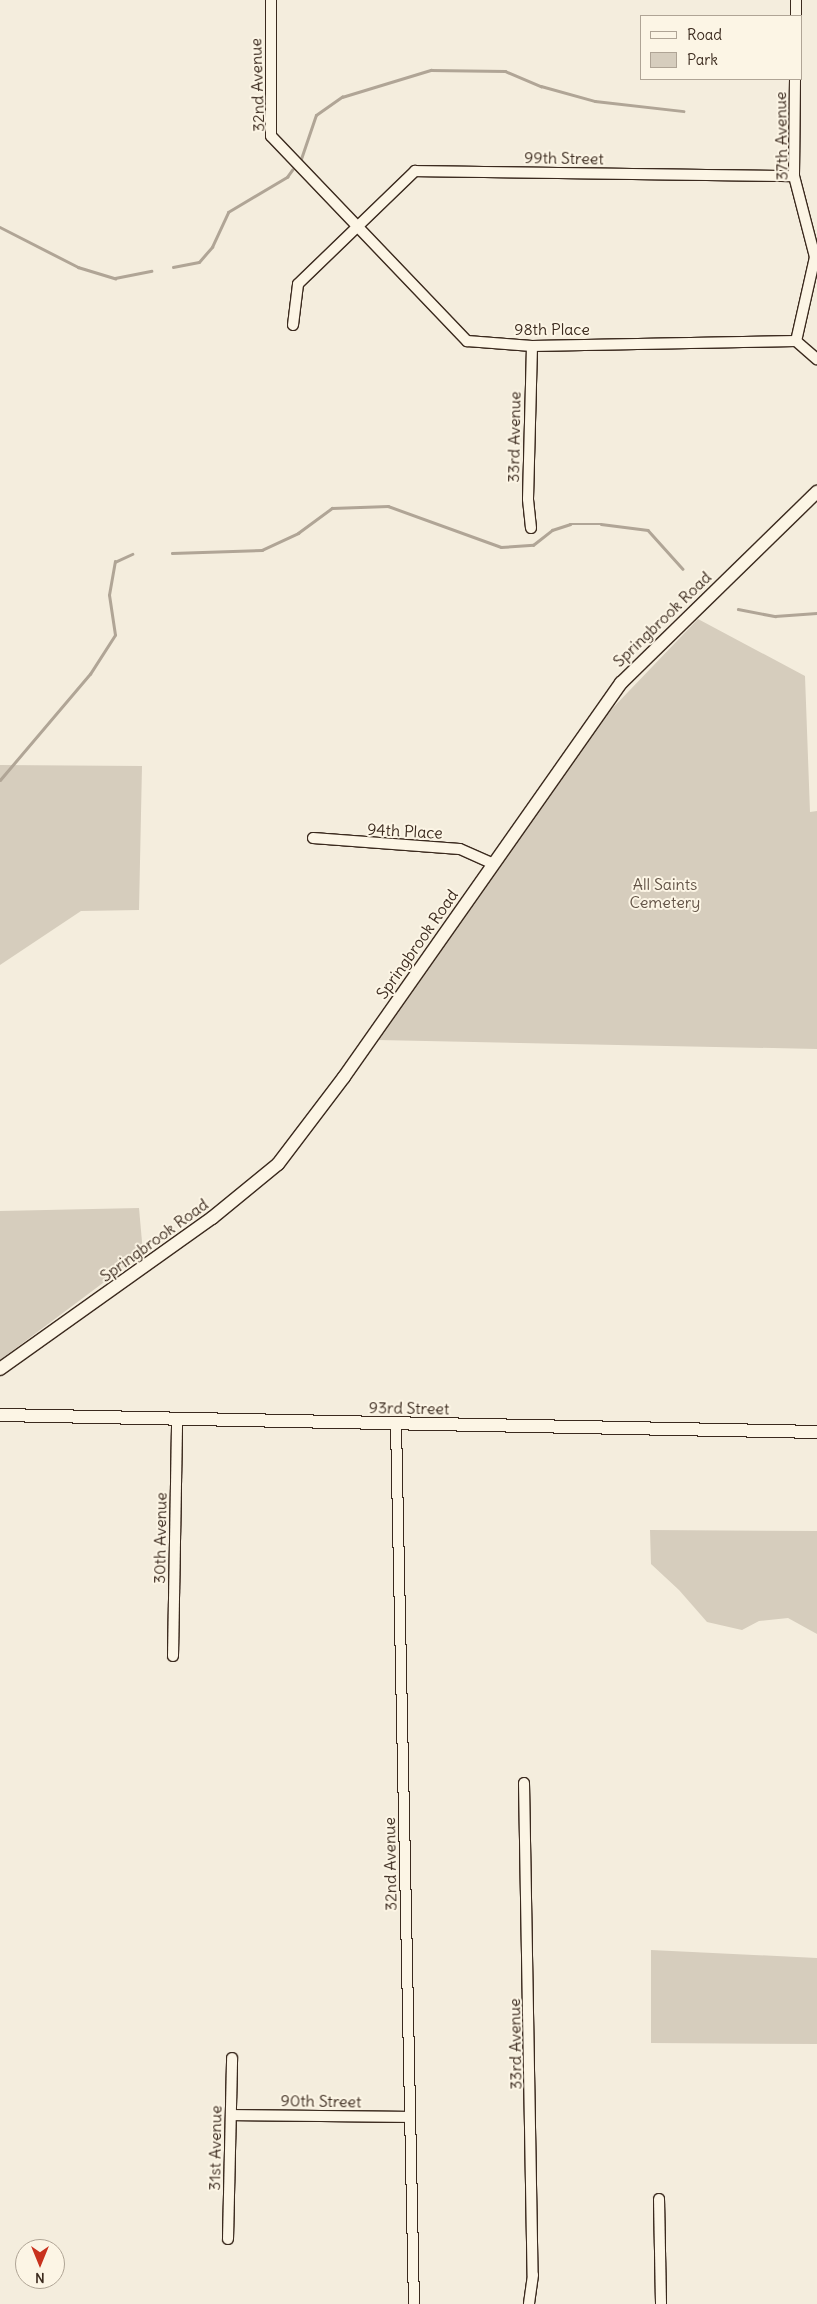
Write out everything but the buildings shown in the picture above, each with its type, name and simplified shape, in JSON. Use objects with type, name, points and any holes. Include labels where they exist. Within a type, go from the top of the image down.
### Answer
[{"type":"street","name":"32nd Avenue","points":[[270,0],[271,136],[356,227]]},
{"type":"street","points":[[796,0],[796,15]]},
{"type":"street","name":"37th Avenue","points":[[795,80],[794,176],[815,257],[796,341]]},
{"type":"street","name":"99th Street","points":[[293,325],[298,284],[415,171],[794,176]]},
{"type":"street","name":"98th Place","points":[[356,227],[467,341],[532,346],[796,341]]},
{"type":"street","points":[[796,341],[817,359]]},
{"type":"street","name":"33rd Avenue","points":[[531,528],[528,499],[532,346]]},
{"type":"street","name":"Springbrook Road","points":[[0,1369],[212,1218],[278,1164],[344,1077],[621,683],[817,492]]},
{"type":"street","name":"94th Place","points":[[313,838],[460,849],[493,864]]},
{"type":"street","name":"93rd Street","points":[[0,1415],[817,1432]]},
{"type":"street","name":"30th Avenue","points":[[173,1656],[177,1420]]},
{"type":"street","name":"32nd Avenue","points":[[396,1424],[414,2304]]},
{"type":"street","name":"33rd Avenue","points":[[524,1783],[533,2275],[529,2304]]},
{"type":"street","name":"31st Avenue","points":[[228,2239],[232,2058]]},
{"type":"street","name":"90th Street","points":[[231,2115],[410,2117]]},
{"type":"street","points":[[660,2199],[661,2304]]},
{"type":"green space","name":"All Saints Cemetery","points":[[698,619],[805,676],[810,812],[817,811],[817,1049],[378,1040],[605,716]]},
{"type":"green space","points":[[0,765],[142,766],[139,910],[81,911],[0,965]]},
{"type":"green space","points":[[139,1208],[143,1253],[0,1360],[0,1211]]},
{"type":"green space","points":[[650,1530],[817,1531],[817,1634],[788,1618],[759,1621],[742,1630],[707,1622],[679,1590],[651,1564]]},
{"type":"green space","points":[[651,1950],[817,1958],[817,2044],[651,2043]]},
{"type":"waterway","points":[[301,159],[316,115],[342,97],[431,70],[505,71],[541,86],[595,101],[683,111]]},
{"type":"waterway","points":[[173,267],[199,262],[212,247],[228,212],[287,177],[292,170]]},
{"type":"waterway","points":[[0,227],[78,267],[115,278],[151,271]]},
{"type":"waterway","points":[[172,553],[262,550],[298,533],[332,508],[388,506],[501,547],[533,545],[552,530],[570,524],[601,524],[648,530],[683,569]]},
{"type":"waterway","points":[[0,780],[90,674],[115,635],[109,595],[115,562],[132,554]]},
{"type":"waterway","points":[[738,609],[775,616],[817,613]]}]
